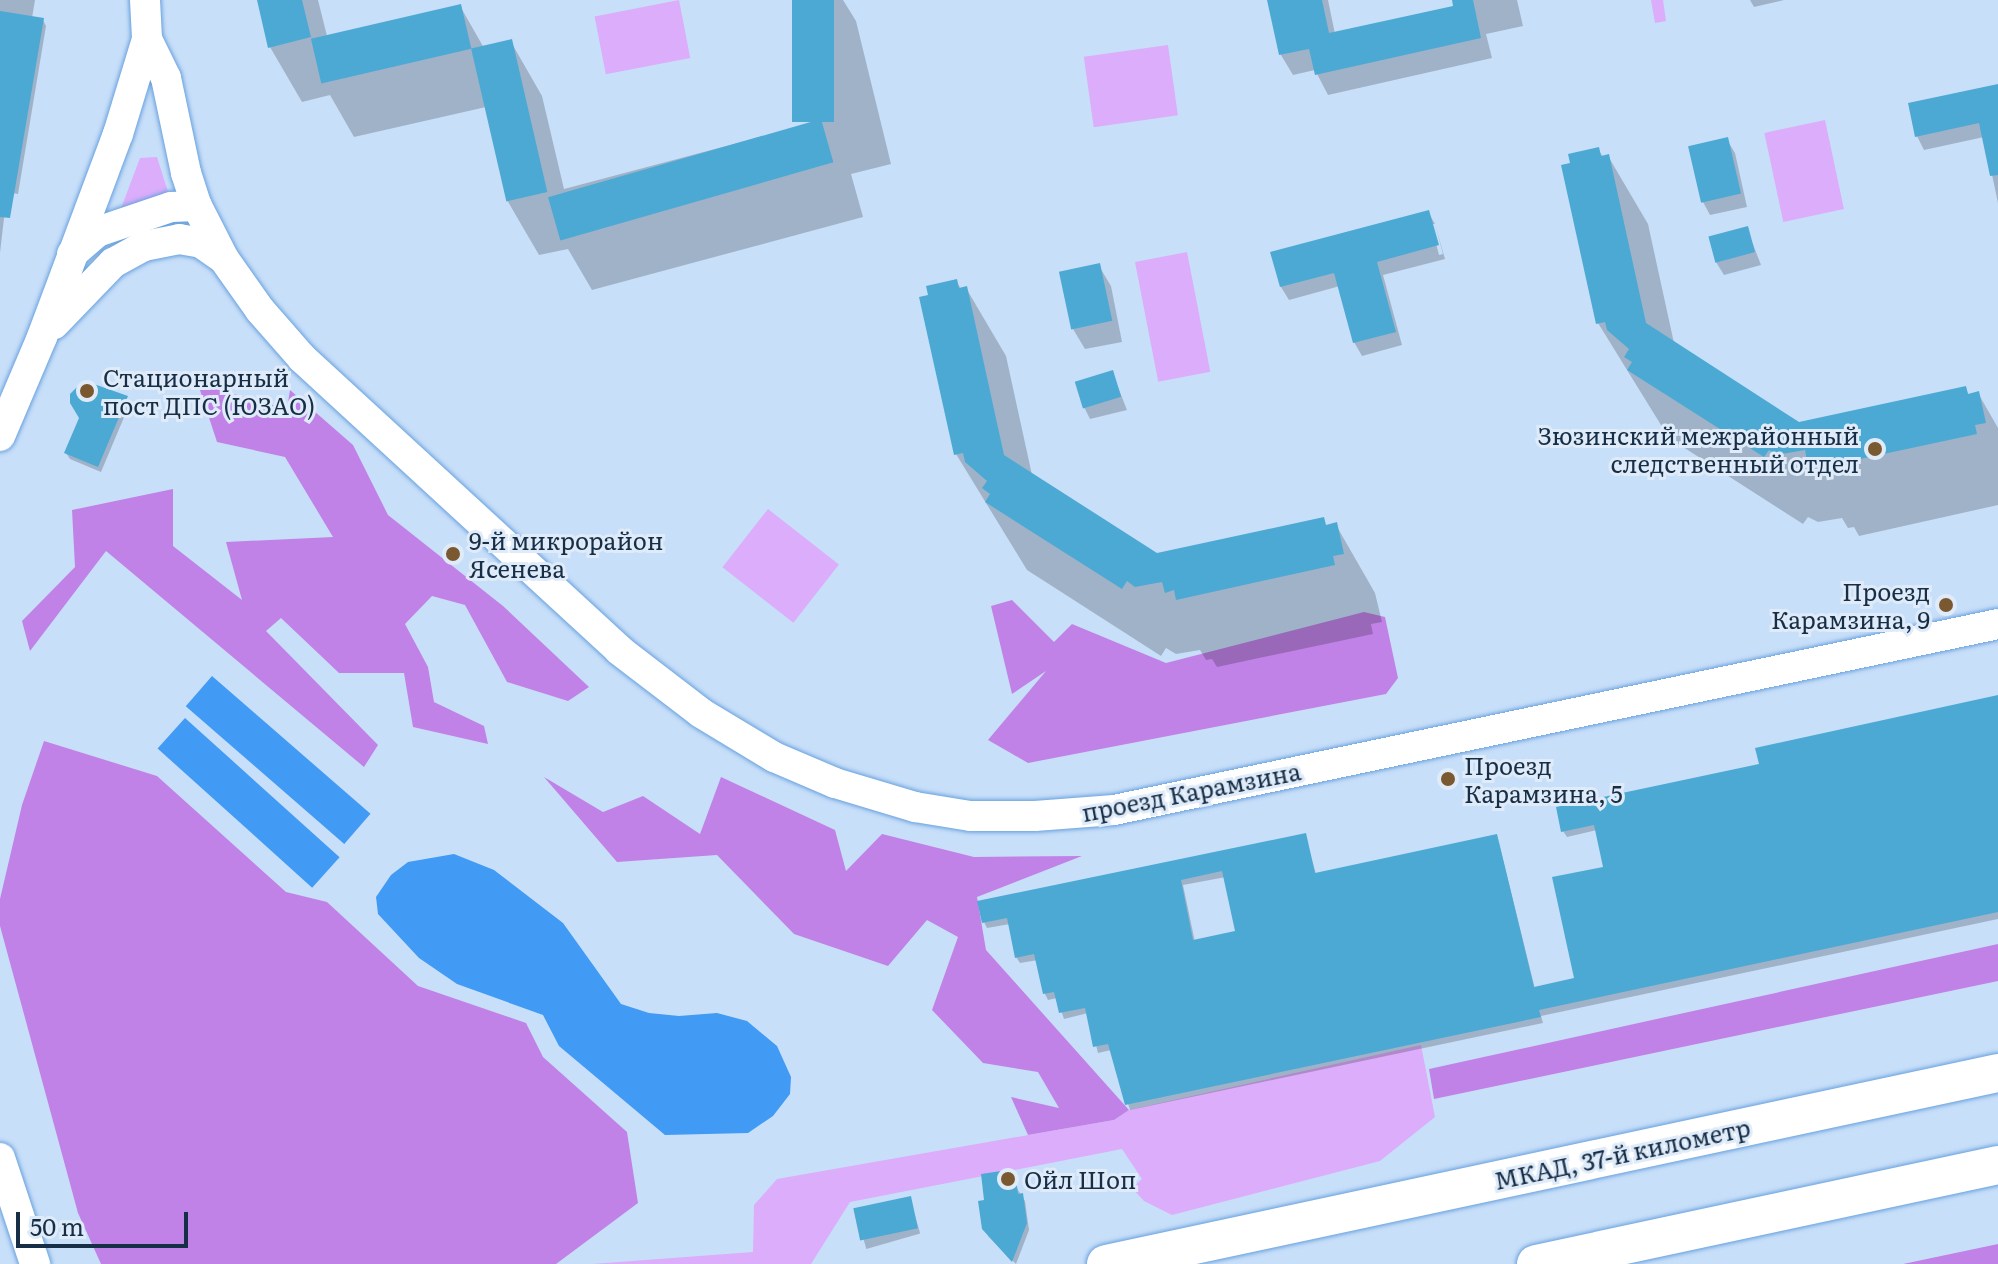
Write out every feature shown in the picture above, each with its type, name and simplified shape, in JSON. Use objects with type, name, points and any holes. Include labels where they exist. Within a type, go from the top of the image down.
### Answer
[{"type":"highway","name":"МКАД, 37-й километр","points":[[1106,1264],[1998,1073]]},
{"type":"highway","points":[[1536,1264],[1998,1165]]},
{"type":"street","name":"проезд Карамзина","points":[[145,0],[147,39],[166,78],[186,173],[197,206],[224,259],[260,310],[302,358],[619,650],[701,713],[774,757],[835,783],[915,807],[970,816],[1035,816],[1114,810],[1998,624]]},
{"type":"street","points":[[0,436],[42,337],[134,89],[147,39]]},
{"type":"street","points":[[72,254],[97,232],[171,207],[197,206]]},
{"type":"street","points":[[42,337],[90,283],[113,263],[144,246],[179,239],[201,243],[224,259]]},
{"type":"street","points":[[0,1158],[35,1264]]},
{"type":"shaded area","points":[[679,0],[690,58],[606,74],[595,16]]},
{"type":"shaded area","points":[[1651,0],[1663,0],[1666,21],[1655,23]]},
{"type":"shaded area","points":[[1168,45],[1178,115],[1094,127],[1084,57]]},
{"type":"shaded area","points":[[1825,120],[1844,209],[1783,222],[1764,133]]},
{"type":"shaded area","points":[[157,157],[169,195],[117,219],[140,158]]},
{"type":"shaded area","points":[[1187,252],[1210,372],[1158,382],[1135,262]]},
{"type":"shaded area","points":[[198,384],[287,409],[290,390],[353,445],[388,515],[503,606],[589,687],[568,701],[507,682],[465,605],[432,596],[405,624],[428,667],[434,702],[484,726],[488,744],[413,727],[404,673],[339,673],[281,618],[266,631],[378,745],[364,767],[106,551],[30,651],[22,621],[75,567],[72,510],[173,489],[173,546],[242,600],[226,542],[333,537],[285,457],[217,442]]},
{"type":"shaded area","points":[[768,509],[839,564],[793,623],[722,567]]},
{"type":"shaded area","points":[[1012,600],[1054,642],[1072,624],[1166,663],[1364,612],[1385,617],[1398,678],[1386,694],[1028,763],[988,740],[1046,671],[1012,694],[991,606]]},
{"type":"shaded area","points":[[44,741],[157,776],[286,892],[327,902],[418,986],[526,1023],[543,1057],[627,1132],[638,1203],[556,1264],[101,1264],[78,1213],[0,926],[0,899],[22,805]]},
{"type":"shaded area","points":[[544,777],[603,812],[643,796],[700,834],[721,777],[835,830],[846,871],[882,834],[974,857],[1082,856],[977,897],[986,950],[1129,1110],[1114,1120],[1028,1135],[1011,1097],[1059,1108],[1038,1072],[983,1063],[932,1010],[958,937],[927,920],[888,966],[794,934],[717,855],[617,862]]},
{"type":"shaded area","points":[[1998,944],[1998,981],[1434,1099],[1429,1069]]},
{"type":"shaded area","points":[[1421,1045],[1435,1117],[1380,1161],[1172,1215],[1144,1201],[1132,1188],[1142,1179],[1122,1149],[850,1202],[811,1264],[592,1264],[753,1252],[754,1205],[777,1179],[1114,1120],[1129,1110]]},
{"type":"shaded area","points":[[1998,1244],[1998,1264],[1903,1264]]},
{"type":"water","points":[[212,676],[370,814],[344,844],[186,706]]},
{"type":"water","points":[[185,718],[340,857],[312,888],[158,748]]},
{"type":"water","points":[[454,854],[494,870],[563,923],[621,1004],[649,1013],[679,1016],[717,1013],[747,1021],[777,1046],[791,1077],[790,1094],[773,1116],[748,1133],[665,1135],[559,1046],[543,1015],[457,984],[419,958],[378,914],[376,897],[391,875],[408,862]]},
{"type":"building","points":[[257,0],[302,0],[311,37],[268,48]]},
{"type":"building","points":[[792,0],[834,0],[834,122],[792,122]]},
{"type":"building","points":[[1267,0],[1322,0],[1329,33],[1453,6],[1452,0],[1473,0],[1481,38],[1315,75],[1309,49],[1279,55]]},
{"type":"building","points":[[461,4],[471,49],[321,83],[311,39]]},
{"type":"building","points":[[0,11],[44,18],[10,218],[0,217]]},
{"type":"building","points":[[512,39],[547,192],[506,201],[471,48]]},
{"type":"building","points":[[1998,84],[1998,175],[1990,176],[1979,123],[1915,137],[1908,103]]},
{"type":"building","points":[[821,119],[833,162],[560,241],[548,197]]},
{"type":"building","points":[[1728,137],[1741,194],[1701,203],[1688,146]]},
{"type":"building","points":[[1599,147],[1601,156],[1609,154],[1646,323],[1799,422],[1966,386],[1968,394],[1979,391],[1986,423],[1975,425],[1977,434],[1818,468],[1816,459],[1807,461],[1805,450],[1777,455],[1769,450],[1764,457],[1627,370],[1632,362],[1624,357],[1629,349],[1607,330],[1605,322],[1596,324],[1561,165],[1570,163],[1568,154]]},
{"type":"building","points":[[1429,210],[1439,245],[1377,262],[1396,332],[1353,343],[1334,273],[1280,287],[1270,252]]},
{"type":"building","points":[[1748,226],[1755,252],[1715,263],[1708,237]]},
{"type":"building","points":[[1100,263],[1112,321],[1071,329],[1059,272]]},
{"type":"building","points":[[957,279],[959,288],[967,286],[1004,455],[1157,553],[1324,517],[1326,525],[1337,522],[1344,554],[1333,556],[1335,565],[1176,600],[1174,590],[1165,593],[1162,582],[1135,587],[1127,581],[1122,589],[985,502],[990,494],[982,488],[987,481],[965,462],[963,453],[954,455],[919,297],[928,295],[926,286]]},
{"type":"building","points":[[1113,370],[1121,397],[1083,408],[1075,382]]},
{"type":"building","points":[[91,383],[128,396],[98,467],[64,453],[79,418],[70,403],[70,394],[78,386]]},
{"type":"building","points":[[1998,695],[1998,912],[1539,1010],[1541,1017],[1125,1105],[1108,1044],[1093,1047],[1085,1008],[1059,1013],[1054,992],[1043,994],[1034,954],[1015,958],[1007,918],[982,923],[977,901],[1306,833],[1315,873],[1497,834],[1534,987],[1574,978],[1552,877],[1603,867],[1594,825],[1561,832],[1556,807],[1759,764],[1755,748]],"holes":[[[1222,871],[1235,931],[1193,940],[1181,880]]]},
{"type":"building","points":[[1008,1170],[1009,1179],[1016,1178],[1018,1194],[1023,1193],[1027,1223],[1012,1262],[982,1229],[978,1201],[984,1200],[981,1174]]},
{"type":"building","points":[[911,1196],[918,1228],[860,1241],[853,1208]]},
{"type":"place","name":"Стационарный пост ДПС (ЮЗАО)","points":[[87,391]]},
{"type":"place","name":"Зюзинский межрайонный следственный отдел","points":[[1875,449]]},
{"type":"place","name":"9-й микрорайон Ясенева","points":[[453,554]]},
{"type":"place","name":"Проезд Карамзина, 9","points":[[1946,605]]},
{"type":"place","name":"Проезд Карамзина, 5","points":[[1448,779]]},
{"type":"place","name":"Ойл Шоп","points":[[1008,1179]]}]
